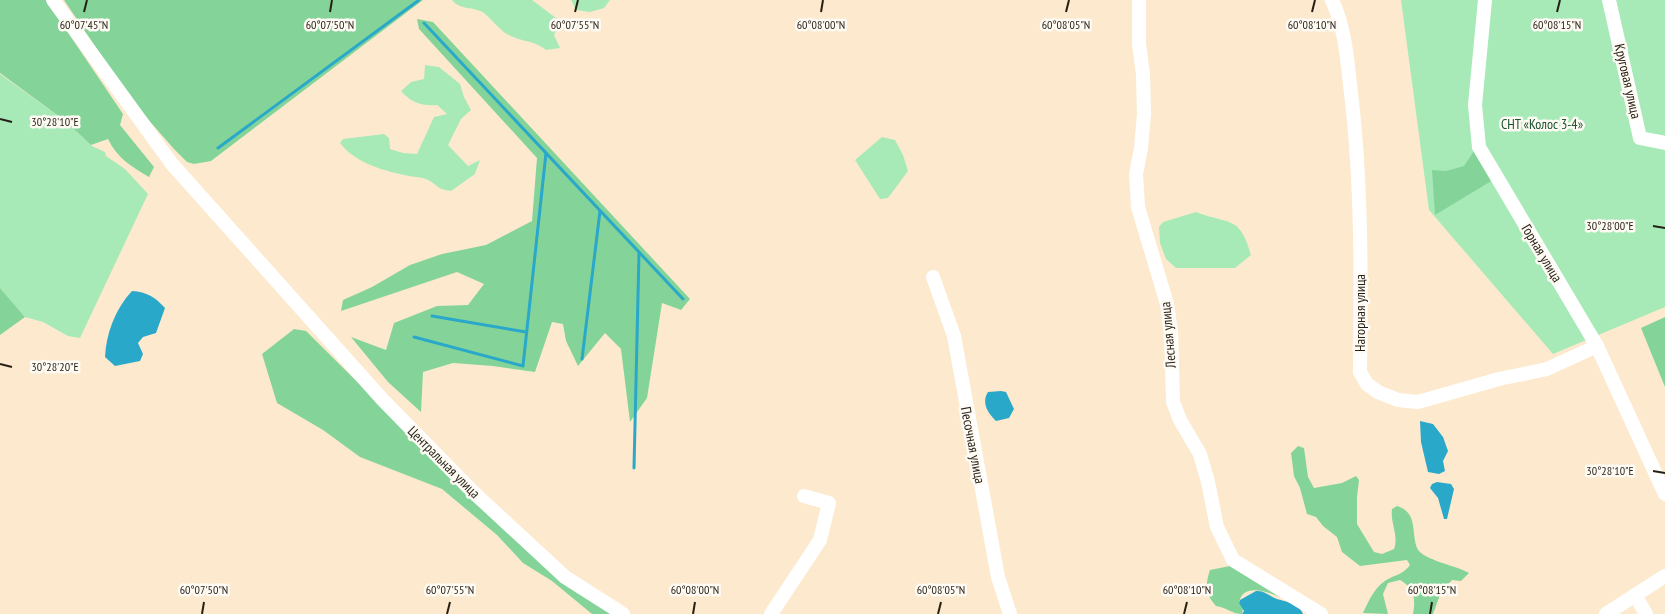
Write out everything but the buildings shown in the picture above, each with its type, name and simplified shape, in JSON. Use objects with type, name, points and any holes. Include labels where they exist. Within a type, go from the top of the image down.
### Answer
[{"type":"street","name":"Центральная улица","points":[[53,0],[160,149],[282,290],[382,399],[472,491],[565,577],[623,614]]},
{"type":"street","name":"Лесная улица","points":[[1139,0],[1139,44],[1143,74],[1144,114],[1141,148],[1136,174],[1138,207],[1168,304],[1171,331],[1173,402],[1180,420],[1200,454],[1217,527],[1233,560],[1321,614]]},
{"type":"street","name":"Нагорная улица","points":[[1332,0],[1342,23],[1353,108],[1361,207],[1360,372],[1367,384],[1378,392],[1398,400],[1418,402],[1498,379],[1547,369],[1597,346]]},
{"type":"street","name":"Горная улица","points":[[1485,0],[1475,105],[1479,147],[1597,346],[1665,494]]},
{"type":"street","name":"Круговая улица","points":[[1609,0],[1640,138],[1665,143]]},
{"type":"street","name":"Песочная улица","points":[[932,277],[954,336],[998,576],[1010,614]]},
{"type":"street","points":[[771,614],[820,540],[829,503],[804,496]]},
{"type":"street","points":[[1606,614],[1665,576]]},
{"type":"street","points":[[1635,595],[1646,614]]},
{"type":"green space","points":[[0,0],[46,0],[123,114],[120,125],[154,167],[149,177],[120,157],[108,139],[91,145],[64,120],[0,73]]},
{"type":"green space","points":[[64,0],[423,0],[211,161],[194,164],[187,162],[174,149],[131,100]]},
{"type":"green space","points":[[452,0],[532,0],[560,21],[554,35],[560,48],[546,50],[536,44],[512,37],[483,12],[461,6]]},
{"type":"green space","points":[[571,0],[610,0],[604,8],[590,12],[576,10]]},
{"type":"green space","name":"СНТ «Колос 3-4»","points":[[1401,0],[1665,0],[1665,307],[1553,354],[1429,210]]},
{"type":"green space","points":[[417,19],[433,22],[690,299],[681,310],[662,303],[647,398],[630,422],[621,349],[605,333],[578,366],[566,341],[563,324],[552,322],[535,372],[453,363],[423,372],[421,412],[388,382],[351,337],[386,350],[394,323],[437,306],[468,305],[484,284],[457,272],[341,311],[343,300],[372,287],[410,265],[442,254],[486,245],[532,221],[537,158],[419,29]]},
{"type":"green space","points":[[425,65],[439,67],[460,84],[471,110],[461,119],[448,145],[468,166],[480,160],[475,174],[451,191],[440,188],[424,178],[372,166],[354,156],[340,143],[343,139],[384,134],[389,138],[390,149],[403,153],[417,154],[434,117],[447,114],[437,105],[417,103],[401,91],[411,82],[424,79]]},
{"type":"green space","points":[[0,74],[64,120],[92,146],[105,152],[106,156],[125,169],[148,194],[80,338],[68,336],[43,322],[25,317],[0,288]]},
{"type":"green space","points":[[882,137],[895,140],[903,155],[908,171],[888,198],[880,199],[855,160]]},
{"type":"green space","points":[[1474,151],[1493,180],[1435,215],[1432,170],[1446,171],[1464,166]]},
{"type":"green space","points":[[1196,212],[1232,223],[1238,227],[1243,233],[1251,255],[1235,268],[1176,268],[1166,259],[1160,243],[1159,227],[1163,222]]},
{"type":"green space","points":[[0,288],[25,317],[0,335]]},
{"type":"green space","points":[[1665,317],[1665,387],[1641,328]]},
{"type":"green space","points":[[294,329],[306,331],[478,502],[613,614],[592,614],[552,581],[523,563],[497,535],[442,489],[360,457],[323,430],[277,403],[262,354]]},
{"type":"green space","points":[[1298,446],[1304,448],[1308,477],[1314,488],[1342,483],[1356,476],[1359,480],[1357,524],[1374,552],[1382,554],[1394,549],[1396,539],[1392,509],[1397,506],[1404,509],[1411,518],[1415,541],[1420,552],[1469,573],[1461,581],[1452,580],[1441,592],[1433,614],[1413,614],[1413,594],[1408,586],[1400,580],[1388,583],[1383,594],[1388,614],[1363,613],[1381,584],[1403,572],[1410,565],[1407,560],[1360,566],[1342,552],[1337,537],[1323,526],[1316,517],[1307,514],[1300,488],[1294,476],[1291,453]]},
{"type":"green space","points":[[1230,566],[1290,600],[1254,590],[1242,596],[1239,603],[1243,608],[1242,614],[1216,606],[1207,589],[1210,570]]},
{"type":"water","points":[[132,291],[150,296],[165,308],[156,333],[143,337],[138,343],[143,354],[140,361],[115,366],[105,357],[107,340],[116,314]]},
{"type":"water","points":[[988,392],[1006,392],[1014,409],[1009,418],[996,421],[990,415],[985,400]]},
{"type":"water","points":[[1420,421],[1433,424],[1443,437],[1448,451],[1443,461],[1445,471],[1439,474],[1428,472],[1421,442]]},
{"type":"water","points":[[1437,482],[1451,484],[1454,489],[1447,519],[1444,519],[1438,498],[1430,488],[1432,484]]},
{"type":"water","points":[[1256,591],[1295,605],[1299,607],[1303,614],[1242,614],[1244,611],[1239,603],[1240,600]]},
{"type":"waterway","points":[[218,148],[419,0]]},
{"type":"waterway","points":[[424,23],[683,299]]},
{"type":"waterway","points":[[414,337],[523,366],[546,153]]},
{"type":"waterway","points":[[582,359],[600,211]]},
{"type":"waterway","points":[[634,468],[639,253]]},
{"type":"waterway","points":[[432,316],[526,332]]}]
